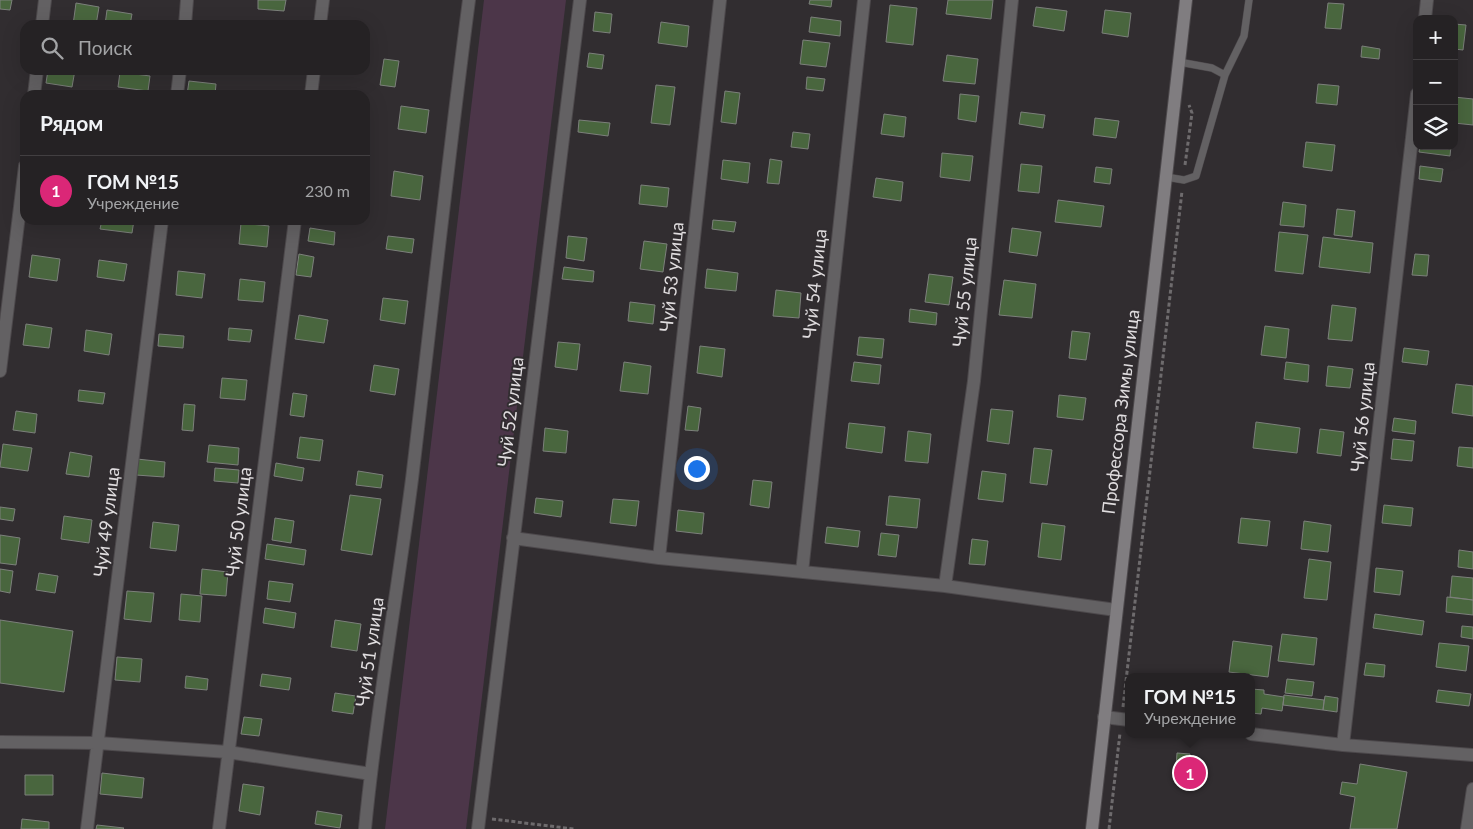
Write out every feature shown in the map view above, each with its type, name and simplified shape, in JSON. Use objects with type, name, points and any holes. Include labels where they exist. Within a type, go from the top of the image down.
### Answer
[{"type":"street","points":[[43,20],[45,0]]},
{"type":"street","points":[[185,20],[187,0]]},
{"type":"street","points":[[321,20],[323,0]]},
{"type":"street","name":"Чуй 51 улица","points":[[366,829],[371,774],[412,479],[420,391],[470,0]]},
{"type":"street","name":"Чуй 52 улица","points":[[479,823],[580,0]]},
{"type":"street","name":"Чуй 53 улица","points":[[659,558],[720,0]]},
{"type":"street","name":"Чуй 54 улица","points":[[802,572],[864,0]]},
{"type":"street","name":"Чуй 55 улица","points":[[945,586],[974,381],[1012,0]]},
{"type":"street","name":"Профессора Зимы улица","points":[[1092,829],[1186,0]]},
{"type":"street","points":[[1425,15],[1427,0]]},
{"type":"street","points":[[35,90],[36,75]]},
{"type":"street","points":[[178,90],[179,75]]},
{"type":"street","points":[[312,90],[313,75]]},
{"type":"street","name":"Чуй 56 улица","points":[[1343,745],[1416,105]]},
{"type":"street","points":[[0,371],[20,207]]},
{"type":"street","name":"Чуй 49 улица","points":[[88,829],[161,225]]},
{"type":"street","name":"Чуй 50 улица","points":[[219,829],[294,225]]},
{"type":"street","points":[[513,538],[659,558],[945,586],[1116,610]]},
{"type":"street","points":[[1104,717],[1125,719]]},
{"type":"street","points":[[1255,734],[1343,745],[1473,755]]},
{"type":"street","points":[[0,742],[98,743],[228,752],[371,774]]},
{"type":"street","points":[[1467,829],[1473,789]]},
{"type":"lane","points":[[1166,177],[1184,180],[1196,176],[1225,75],[1244,36],[1249,0]]},
{"type":"lane","points":[[1179,62],[1212,68],[1225,75]]},
{"type":"path","points":[[1130,673],[1192,112],[1188,103]]},
{"type":"path","points":[[1109,829],[1125,719]]},
{"type":"path","points":[[479,823],[574,829]]},
{"type":"shaded area","points":[[484,0],[566,0],[466,829],[385,829]]},
{"type":"building","points":[[0,0],[12,0],[10,10],[0,9]]},
{"type":"building","points":[[258,0],[286,0],[284,11],[258,9]]},
{"type":"building","points":[[810,0],[832,0],[831,7],[809,4]]},
{"type":"building","points":[[948,0],[993,0],[991,19],[946,14]]},
{"type":"building","points":[[76,3],[99,7],[97,20],[74,20]]},
{"type":"building","points":[[1328,3],[1344,4],[1341,29],[1325,28]]},
{"type":"building","points":[[890,5],[917,8],[913,45],[886,42]]},
{"type":"building","points":[[1036,7],[1067,11],[1064,31],[1033,26]]},
{"type":"building","points":[[107,10],[132,14],[131,20],[106,20]]},
{"type":"building","points":[[1105,10],[1131,13],[1128,37],[1102,33]]},
{"type":"building","points":[[595,12],[612,14],[610,33],[593,31]]},
{"type":"building","points":[[811,17],[841,21],[840,36],[809,32]]},
{"type":"building","points":[[661,22],[689,26],[687,47],[658,43]]},
{"type":"building","points":[[1458,24],[1466,25],[1463,50],[1458,49]]},
{"type":"building","points":[[803,40],[830,43],[826,67],[800,64]]},
{"type":"building","points":[[1362,46],[1380,49],[1379,59],[1361,57]]},
{"type":"building","points":[[589,53],[604,55],[602,69],[587,67]]},
{"type":"building","points":[[947,55],[978,59],[975,84],[943,81]]},
{"type":"building","points":[[384,59],[399,61],[395,87],[380,85]]},
{"type":"building","points":[[47,75],[74,75],[72,87],[46,83]]},
{"type":"building","points":[[120,75],[150,76],[148,90],[118,87]]},
{"type":"building","points":[[807,77],[825,79],[823,91],[806,89]]},
{"type":"building","points":[[189,81],[216,84],[215,90],[188,90]]},
{"type":"building","points":[[1318,84],[1339,86],[1337,105],[1316,103]]},
{"type":"building","points":[[656,85],[675,87],[670,125],[651,123]]},
{"type":"building","points":[[725,91],[740,93],[736,124],[721,122]]},
{"type":"building","points":[[960,94],[979,96],[976,122],[958,119]]},
{"type":"building","points":[[1458,97],[1473,99],[1473,125],[1458,123]]},
{"type":"building","points":[[401,106],[429,110],[426,133],[398,129]]},
{"type":"building","points":[[1021,112],[1045,115],[1043,128],[1019,124]]},
{"type":"building","points":[[884,114],[906,117],[904,137],[881,134]]},
{"type":"building","points":[[1095,118],[1119,121],[1116,138],[1093,135]]},
{"type":"building","points":[[579,120],[610,123],[608,136],[578,132]]},
{"type":"building","points":[[793,132],[810,134],[808,149],[791,147]]},
{"type":"building","points":[[1306,142],[1335,145],[1332,171],[1303,167]]},
{"type":"building","points":[[1419,150],[1451,150],[1450,156],[1419,152]]},
{"type":"building","points":[[942,153],[973,156],[970,181],[940,177]]},
{"type":"building","points":[[770,159],[782,161],[779,184],[767,183]]},
{"type":"building","points":[[723,160],[750,163],[748,183],[721,179]]},
{"type":"building","points":[[1021,164],[1042,166],[1039,193],[1018,191]]},
{"type":"building","points":[[1420,166],[1443,169],[1441,182],[1419,179]]},
{"type":"building","points":[[1096,167],[1112,169],[1110,184],[1094,182]]},
{"type":"building","points":[[394,171],[423,176],[420,200],[391,196]]},
{"type":"building","points":[[876,178],[903,182],[901,201],[873,197]]},
{"type":"building","points":[[641,185],[669,188],[667,207],[639,204]]},
{"type":"building","points":[[1058,200],[1104,206],[1101,227],[1055,222]]},
{"type":"building","points":[[1283,202],[1306,205],[1304,227],[1280,225]]},
{"type":"building","points":[[1337,209],[1355,211],[1352,237],[1334,235]]},
{"type":"building","points":[[713,220],[736,222],[734,232],[712,229]]},
{"type":"building","points":[[101,225],[133,225],[132,233],[100,229]]},
{"type":"building","points":[[241,225],[269,226],[267,247],[239,244]]},
{"type":"building","points":[[310,228],[335,232],[334,245],[308,241]]},
{"type":"building","points":[[1012,228],[1041,232],[1037,256],[1009,252]]},
{"type":"building","points":[[1279,232],[1308,235],[1303,274],[1275,271]]},
{"type":"building","points":[[388,236],[414,239],[412,253],[386,249]]},
{"type":"building","points":[[568,236],[587,238],[584,261],[566,258]]},
{"type":"building","points":[[1323,237],[1373,243],[1370,273],[1319,267]]},
{"type":"building","points":[[644,241],[667,244],[663,272],[640,269]]},
{"type":"building","points":[[299,254],[314,257],[311,277],[296,275]]},
{"type":"building","points":[[1415,254],[1429,255],[1427,276],[1412,275]]},
{"type":"building","points":[[32,255],[60,259],[57,281],[29,277]]},
{"type":"building","points":[[99,260],[127,264],[124,281],[97,277]]},
{"type":"building","points":[[564,267],[594,271],[593,282],[562,279]]},
{"type":"building","points":[[707,269],[738,273],[736,291],[705,288]]},
{"type":"building","points":[[178,271],[205,274],[202,298],[176,295]]},
{"type":"building","points":[[929,274],[953,277],[949,305],[925,302]]},
{"type":"building","points":[[240,279],[265,282],[263,302],[238,300]]},
{"type":"building","points":[[1004,280],[1036,284],[1032,318],[999,315]]},
{"type":"building","points":[[776,290],[801,293],[799,318],[773,316]]},
{"type":"building","points":[[383,298],[408,301],[405,324],[380,320]]},
{"type":"building","points":[[630,302],[655,305],[653,324],[628,321]]},
{"type":"building","points":[[1332,305],[1356,308],[1352,341],[1328,339]]},
{"type":"building","points":[[910,309],[937,313],[936,325],[909,322]]},
{"type":"building","points":[[299,315],[328,320],[324,343],[295,339]]},
{"type":"building","points":[[26,324],[52,328],[49,348],[23,345]]},
{"type":"building","points":[[1265,326],[1289,329],[1286,358],[1261,355]]},
{"type":"building","points":[[229,328],[252,330],[250,342],[228,340]]},
{"type":"building","points":[[86,330],[112,334],[109,355],[84,351]]},
{"type":"building","points":[[1072,331],[1090,333],[1086,360],[1069,358]]},
{"type":"building","points":[[159,334],[184,336],[183,348],[158,346]]},
{"type":"building","points":[[859,337],[884,339],[882,358],[857,355]]},
{"type":"building","points":[[558,342],[580,344],[577,370],[555,367]]},
{"type":"building","points":[[700,346],[725,349],[722,377],[697,373]]},
{"type":"building","points":[[1404,348],[1429,351],[1427,365],[1402,362]]},
{"type":"building","points":[[624,362],[651,366],[648,394],[620,391]]},
{"type":"building","points":[[854,362],[881,365],[879,384],[851,381]]},
{"type":"building","points":[[1286,362],[1309,365],[1308,382],[1284,379]]},
{"type":"building","points":[[374,365],[399,369],[395,395],[370,391]]},
{"type":"building","points":[[1328,366],[1353,369],[1350,388],[1326,386]]},
{"type":"building","points":[[222,378],[247,380],[245,400],[220,398]]},
{"type":"building","points":[[1456,384],[1473,386],[1473,416],[1452,413]]},
{"type":"building","points":[[79,390],[105,393],[103,404],[78,401]]},
{"type":"building","points":[[293,393],[307,395],[304,417],[290,415]]},
{"type":"building","points":[[1059,395],[1086,398],[1083,420],[1057,417]]},
{"type":"building","points":[[184,404],[195,405],[193,431],[182,430]]},
{"type":"building","points":[[688,406],[701,408],[698,431],[685,430]]},
{"type":"building","points":[[991,409],[1013,411],[1009,444],[987,441]]},
{"type":"building","points":[[16,411],[37,414],[35,433],[13,430]]},
{"type":"building","points":[[1394,418],[1416,421],[1415,434],[1392,431]]},
{"type":"building","points":[[1256,422],[1300,428],[1297,453],[1253,448]]},
{"type":"building","points":[[849,423],[885,427],[882,453],[846,448]]},
{"type":"building","points":[[545,428],[568,431],[566,453],[543,451]]},
{"type":"building","points":[[1320,429],[1344,432],[1341,456],[1317,453]]},
{"type":"building","points":[[908,431],[931,434],[928,463],[905,461]]},
{"type":"building","points":[[300,437],[323,440],[320,461],[297,458]]},
{"type":"building","points":[[1393,439],[1414,441],[1412,461],[1391,459]]},
{"type":"building","points":[[3,444],[32,448],[28,471],[0,467]]},
{"type":"building","points":[[209,445],[239,448],[238,465],[207,462]]},
{"type":"building","points":[[1459,447],[1473,448],[1473,468],[1457,466]]},
{"type":"building","points":[[1034,448],[1052,450],[1047,485],[1030,483]]},
{"type":"building","points":[[70,452],[92,456],[89,477],[66,474]]},
{"type":"building","points":[[137,459],[165,462],[164,477],[136,475]]},
{"type":"building","points":[[276,463],[304,468],[302,481],[274,476]]},
{"type":"building","points":[[215,468],[239,470],[238,483],[214,481]]},
{"type":"building","points":[[358,471],[383,475],[381,488],[356,485]]},
{"type":"building","points":[[982,471],[1006,474],[1003,502],[978,499]]},
{"type":"building","points":[[753,480],[772,482],[769,508],[750,505]]},
{"type":"building","points":[[350,495],[381,499],[372,555],[341,550]]},
{"type":"building","points":[[889,496],[920,499],[917,528],[886,525]]},
{"type":"building","points":[[536,498],[563,501],[561,517],[534,513]]},
{"type":"building","points":[[613,499],[639,501],[636,526],[610,523]]},
{"type":"building","points":[[1384,505],[1413,508],[1411,526],[1382,523]]},
{"type":"building","points":[[0,507],[15,509],[13,521],[0,519]]},
{"type":"building","points":[[678,510],[704,513],[702,534],[676,531]]},
{"type":"building","points":[[64,516],[92,520],[89,543],[61,539]]},
{"type":"building","points":[[275,518],[294,521],[291,543],[272,540]]},
{"type":"building","points":[[1241,518],[1270,521],[1267,546],[1238,543]]},
{"type":"building","points":[[1304,521],[1331,525],[1328,552],[1301,549]]},
{"type":"building","points":[[153,522],[179,525],[176,551],[150,548]]},
{"type":"building","points":[[1042,523],[1065,526],[1061,560],[1038,557]]},
{"type":"building","points":[[827,527],[860,531],[858,547],[825,543]]},
{"type":"building","points":[[881,533],[899,535],[896,557],[878,555]]},
{"type":"building","points":[[0,535],[20,538],[16,565],[0,563]]},
{"type":"building","points":[[972,539],[988,541],[985,565],[969,564]]},
{"type":"building","points":[[267,544],[306,550],[304,565],[265,559]]},
{"type":"building","points":[[1459,550],[1473,552],[1473,569],[1458,567]]},
{"type":"building","points":[[1309,559],[1331,562],[1327,600],[1304,598]]},
{"type":"building","points":[[1376,568],[1403,571],[1400,595],[1374,592]]},
{"type":"building","points":[[0,569],[13,571],[10,593],[0,591]]},
{"type":"building","points":[[202,569],[228,572],[226,596],[200,594]]},
{"type":"building","points":[[39,573],[58,576],[55,593],[36,590]]},
{"type":"building","points":[[1452,576],[1473,578],[1473,600],[1450,597]]},
{"type":"building","points":[[269,581],[293,584],[290,602],[267,599]]},
{"type":"building","points":[[127,591],[154,593],[151,622],[124,619]]},
{"type":"building","points":[[181,594],[202,596],[200,622],[179,620]]},
{"type":"building","points":[[1447,597],[1473,600],[1473,615],[1446,612]]},
{"type":"building","points":[[265,608],[296,613],[294,628],[263,623]]},
{"type":"building","points":[[1375,614],[1424,621],[1422,635],[1373,628]]},
{"type":"building","points":[[0,620],[73,631],[64,692],[0,683]]},
{"type":"building","points":[[335,620],[361,624],[357,651],[331,647]]},
{"type":"building","points":[[1462,626],[1473,627],[1473,639],[1461,637]]},
{"type":"building","points":[[1282,634],[1317,638],[1314,665],[1278,661]]},
{"type":"building","points":[[1233,641],[1272,646],[1268,677],[1255,675],[1255,673],[1229,672]]},
{"type":"building","points":[[1439,643],[1469,646],[1466,671],[1436,667]]},
{"type":"building","points":[[117,657],[142,659],[140,682],[115,680]]},
{"type":"building","points":[[1366,663],[1385,665],[1384,677],[1364,675]]},
{"type":"building","points":[[262,674],[291,678],[289,690],[260,686]]},
{"type":"building","points":[[186,676],[208,679],[207,690],[185,688]]},
{"type":"building","points":[[1287,679],[1314,682],[1312,696],[1285,693]]},
{"type":"building","points":[[1255,689],[1264,690],[1264,694],[1284,697],[1282,711],[1262,708],[1261,714],[1255,713]]},
{"type":"building","points":[[1438,690],[1471,694],[1469,706],[1436,702]]},
{"type":"building","points":[[335,693],[356,696],[353,714],[332,711]]},
{"type":"building","points":[[1284,695],[1324,700],[1323,710],[1283,705]]},
{"type":"building","points":[[1325,696],[1338,698],[1337,712],[1323,710]]},
{"type":"building","points":[[244,717],[262,719],[259,736],[241,734]]},
{"type":"building","points":[[1177,753],[1190,754],[1187,784],[1175,783]]},
{"type":"building","points":[[1360,764],[1407,772],[1397,829],[1350,829],[1355,797],[1340,794],[1342,782],[1357,784]]},
{"type":"building","points":[[102,773],[144,778],[142,798],[100,794]]},
{"type":"building","points":[[25,775],[53,775],[53,795],[25,795]]},
{"type":"building","points":[[243,784],[264,787],[260,815],[239,811]]},
{"type":"building","points":[[317,811],[342,815],[340,828],[315,824]]},
{"type":"building","points":[[22,819],[49,822],[49,829],[21,829]]},
{"type":"building","points":[[97,825],[124,828],[96,829]]},
{"type":"place","name":"ГОМ №15","points":[[1190,773]]}]
